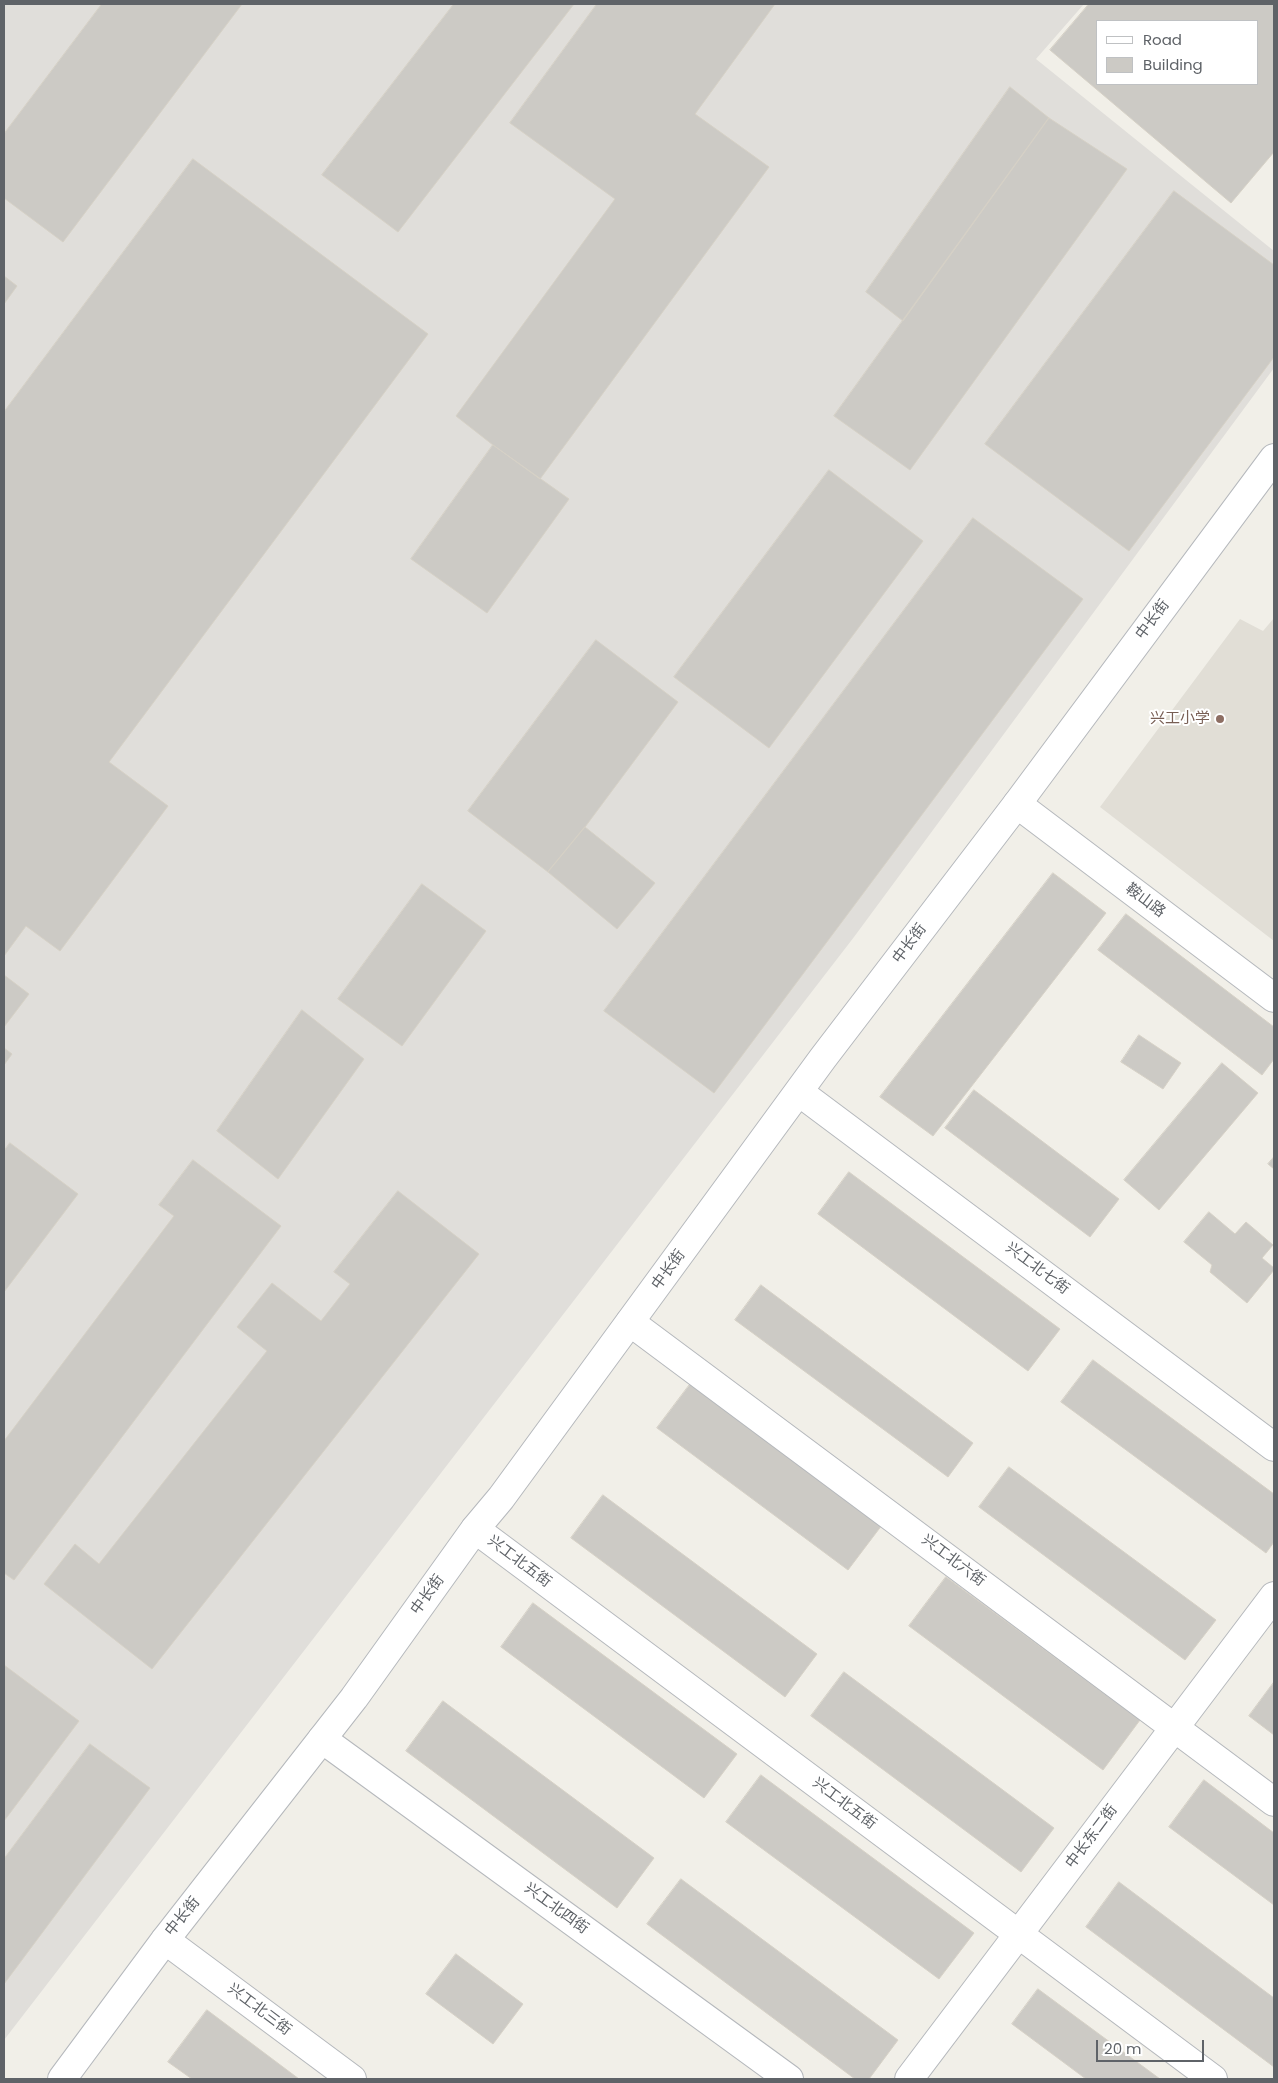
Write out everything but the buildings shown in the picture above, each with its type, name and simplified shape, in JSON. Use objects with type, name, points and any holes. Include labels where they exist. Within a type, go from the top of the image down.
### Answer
[{"type":"street","name":"中长街","points":[[62,2079],[165,1940],[354,1698],[475,1529],[501,1498],[799,1092],[1017,804],[1274,458]]},
{"type":"street","name":"鞍山路","points":[[1017,804],[1274,998]]},
{"type":"street","name":"兴工北七街","points":[[799,1092],[1274,1447]]},
{"type":"street","name":"兴工北六街","points":[[630,1322],[1274,1802]]},
{"type":"street","name":"兴工北五街","points":[[475,1529],[1213,2079]]},
{"type":"street","name":"中长东二街","points":[[909,2079],[1274,1596]]},
{"type":"street","name":"兴工北四街","points":[[322,1739],[789,2079]]},
{"type":"street","name":"兴工北三街","points":[[165,1940],[352,2079]]},
{"type":"shaded area","points":[[4,4],[1084,4],[1036,59],[1274,251],[1274,368],[854,937],[4,2040]]},
{"type":"shaded area","name":"兴工小学","points":[[1274,618],[1274,941],[1100,807],[1240,619],[1263,631]]},
{"type":"place","name":"兴工小学","points":[[1220,719]]}]
